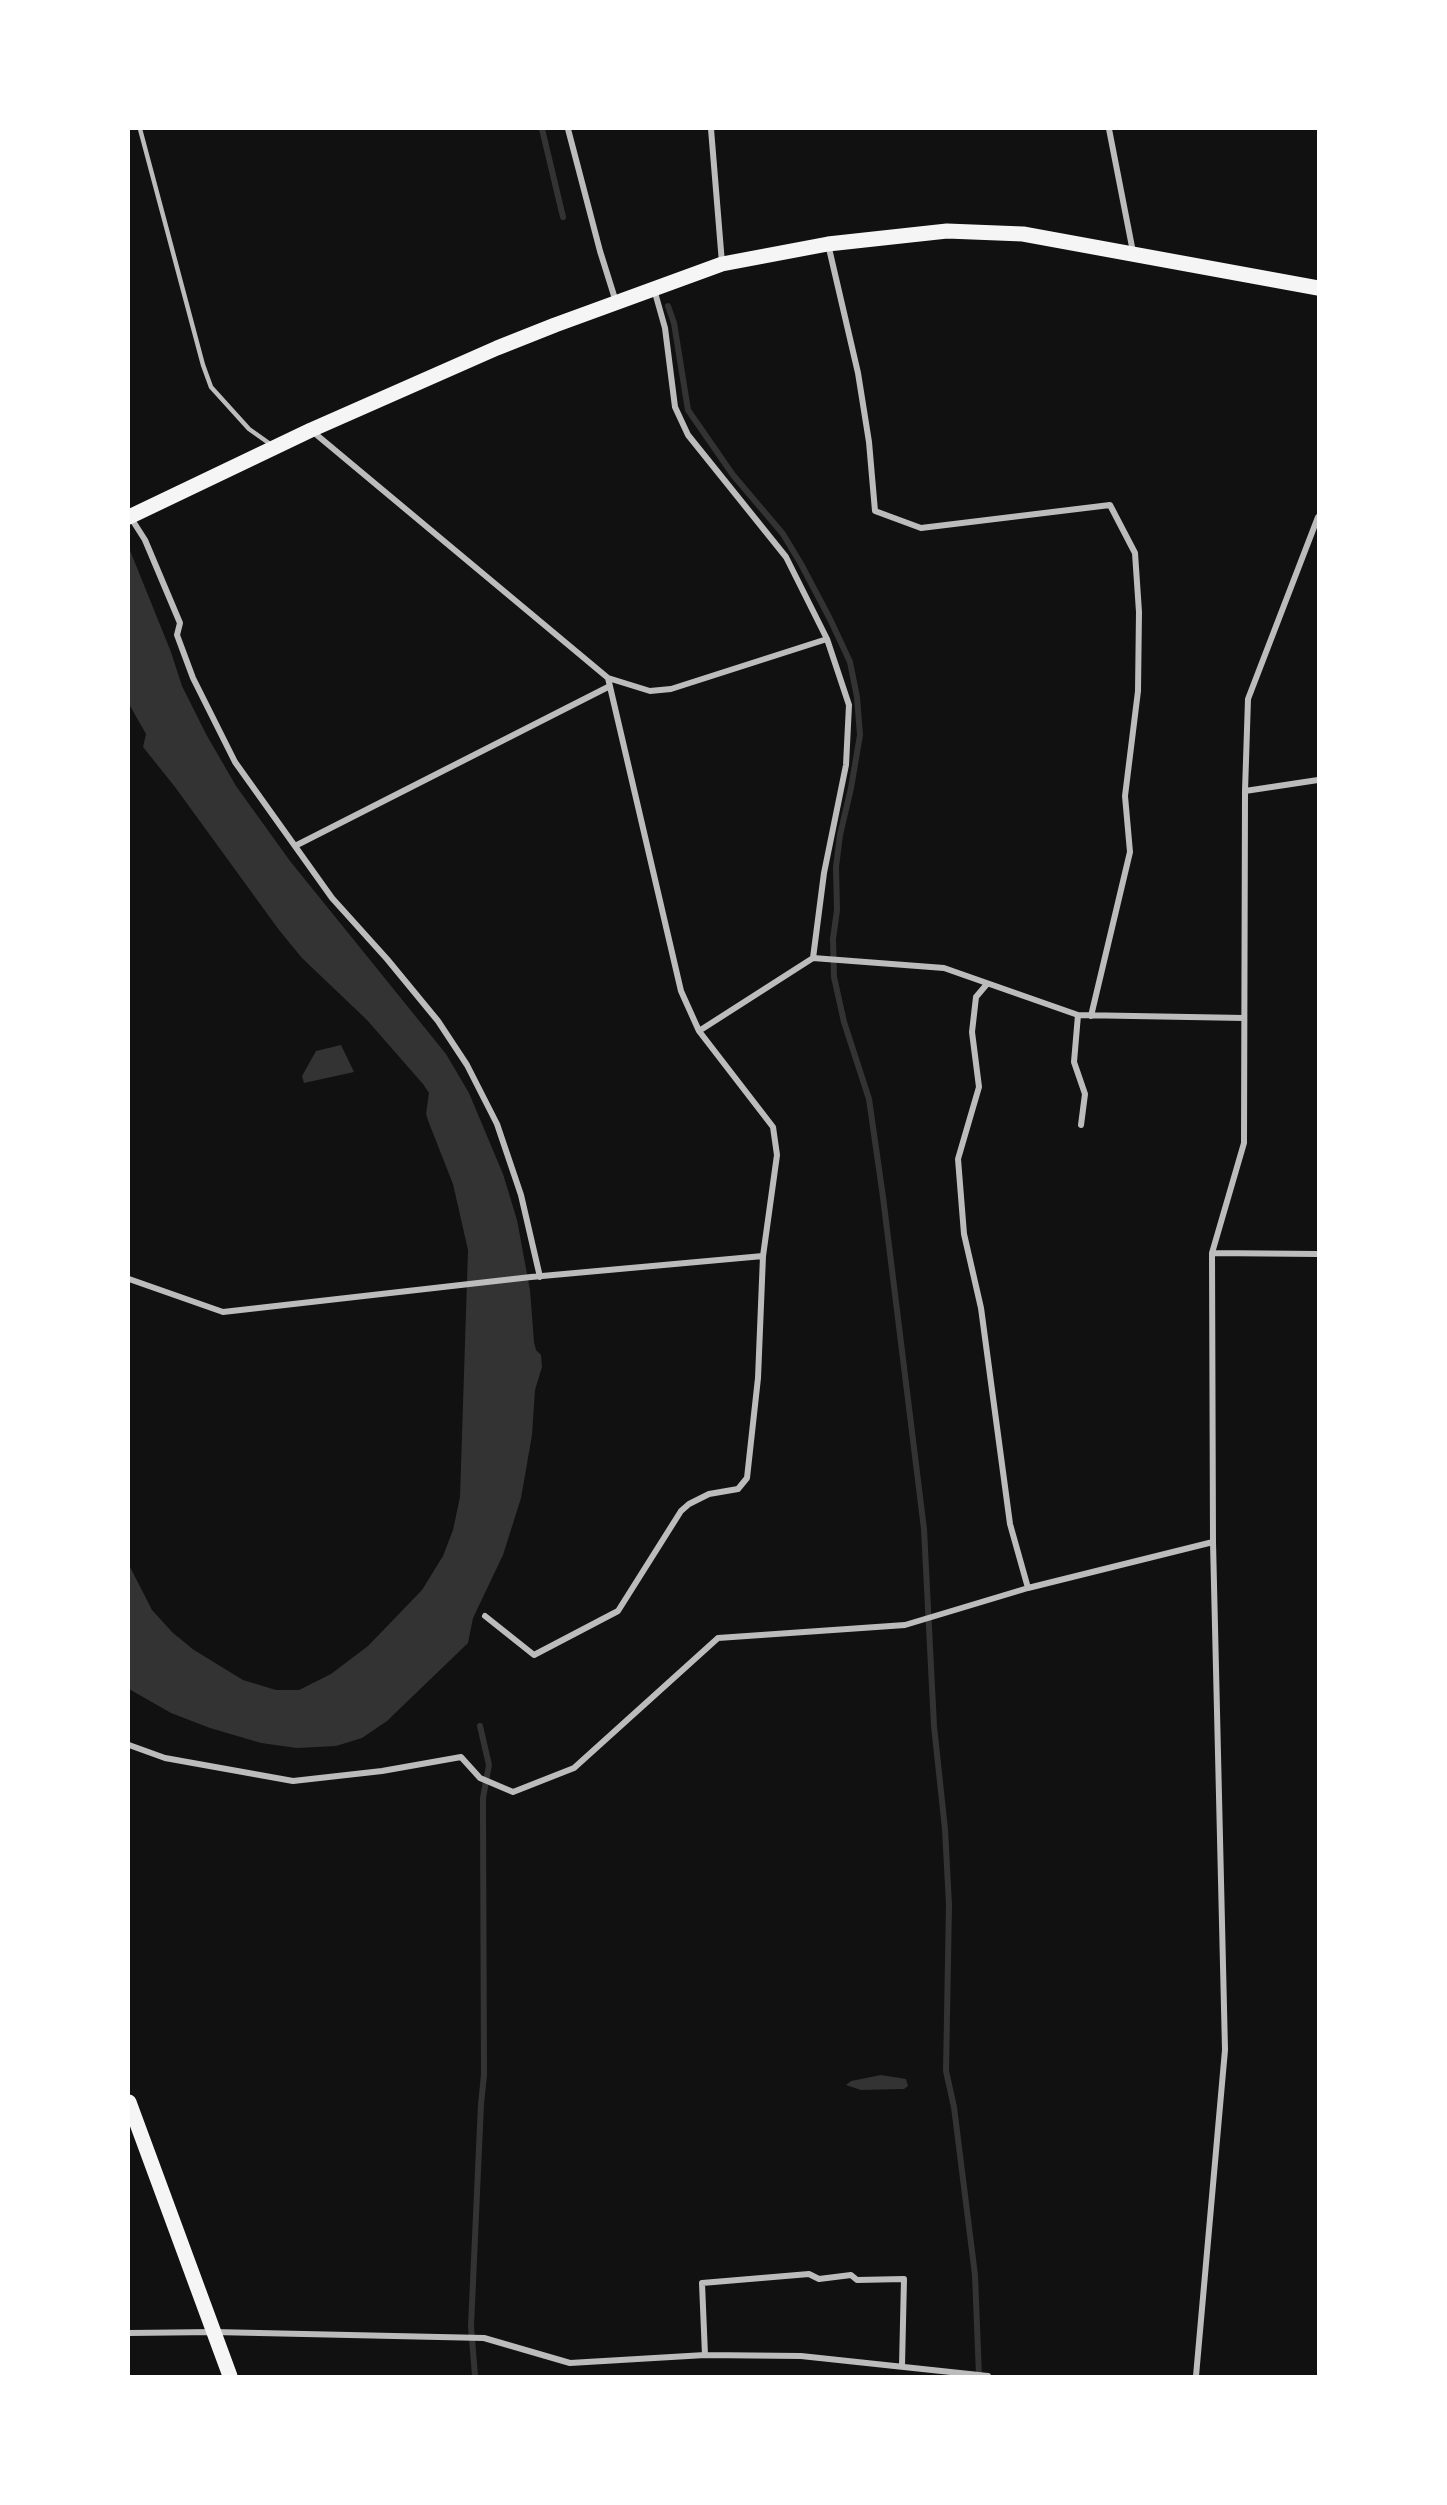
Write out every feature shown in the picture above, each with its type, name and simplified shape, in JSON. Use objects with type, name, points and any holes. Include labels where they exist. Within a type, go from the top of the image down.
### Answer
[{"type":"main road","points":[[130,517],[311,430],[497,348],[722,264],[828,244],[947,231],[1023,234],[1318,288]]},
{"type":"main road","points":[[129,2102],[230,2376]]},
{"type":"street","points":[[568,129],[616,302]]},
{"type":"street","points":[[711,129],[722,264]]},
{"type":"street","points":[[1109,129],[1134,255]]},
{"type":"street","points":[[828,244],[858,373],[869,442],[875,512],[921,528],[1110,505],[1135,553],[1139,612],[1138,691],[1125,796],[1130,852],[1091,1016]]},
{"type":"street","points":[[653,289],[665,328],[675,407],[688,435],[786,557],[827,639],[849,705],[846,765],[824,873],[813,958]]},
{"type":"street","points":[[311,430],[609,682],[650,691],[671,690],[827,639]]},
{"type":"street","points":[[130,517],[145,540],[180,623],[177,635],[193,678],[235,762],[332,898],[395,968],[438,1022],[467,1065],[497,1124],[514,1175],[540,1277]]},
{"type":"street","points":[[1196,2376],[1225,2050],[1213,1542],[1212,1252],[1244,1143],[1245,791],[1248,699],[1318,517]]},
{"type":"street","points":[[295,846],[609,682]]},
{"type":"street","points":[[484,1616],[534,1655],[618,1611],[681,1511],[689,1504],[710,1494],[738,1489],[747,1478],[758,1377],[763,1256],[777,1155],[773,1127],[699,1031],[681,990],[609,682]]},
{"type":"street","points":[[1245,791],[1318,780]]},
{"type":"street","points":[[699,1031],[813,958],[944,968],[1078,1015],[1244,1018]]},
{"type":"street","points":[[987,984],[976,997],[972,1032],[979,1086],[958,1160],[964,1233],[981,1308],[1010,1524],[1028,1587]]},
{"type":"street","points":[[1078,1015],[1074,1062],[1085,1094],[1081,1125]]},
{"type":"street","points":[[1212,1252],[1318,1254]]},
{"type":"street","points":[[129,1279],[223,1312],[531,1277],[763,1256]]},
{"type":"street","points":[[129,1745],[165,1758],[293,1780],[382,1771],[461,1757],[480,1778],[513,1792],[574,1768],[718,1638],[905,1625],[1028,1587],[1213,1542]]},
{"type":"street","points":[[705,2355],[702,2283],[809,2274],[819,2279],[851,2275],[857,2280],[904,2279],[902,2366]]},
{"type":"street","points":[[129,2333],[214,2332],[484,2338],[570,2363],[705,2355],[801,2356],[988,2376]]},
{"type":"lane","points":[[140,129],[211,387],[249,429],[275,447]]},
{"type":"shaded area","points":[[129,548],[171,652],[182,686],[236,786],[290,861],[446,1054],[469,1093],[503,1174],[517,1220],[530,1290],[534,1342],[536,1350],[541,1355],[542,1367],[535,1390],[532,1435],[521,1498],[503,1555],[473,1618],[468,1643],[387,1721],[362,1738],[336,1746],[297,1748],[261,1743],[210,1728],[171,1713],[129,1689],[129,1565],[152,1610],[173,1633],[194,1650],[243,1680],[276,1690],[299,1690],[331,1674],[368,1646],[422,1590],[443,1556],[453,1530],[460,1497],[468,1250],[453,1184],[426,1114],[429,1093],[367,1020],[302,958],[143,747],[146,734],[129,704]]},
{"type":"shaded area","points":[[341,1045],[354,1072],[304,1083],[302,1076],[316,1051]]},
{"type":"shaded area","points":[[881,2075],[906,2079],[908,2086],[904,2089],[861,2090],[846,2085],[851,2081]]},
{"type":"waterway","points":[[542,129],[563,217]]},
{"type":"waterway","points":[[668,306],[674,323],[688,410],[733,475],[783,534],[801,564],[850,662],[857,697],[860,735],[836,867],[834,977],[844,1022],[869,1099],[924,1529],[934,1726],[945,1829],[949,1905],[946,2071],[954,2107],[975,2275],[979,2376]]},
{"type":"waterway","points":[[475,2376],[471,2326],[484,2075],[483,1798],[489,1765],[480,1726]]}]
